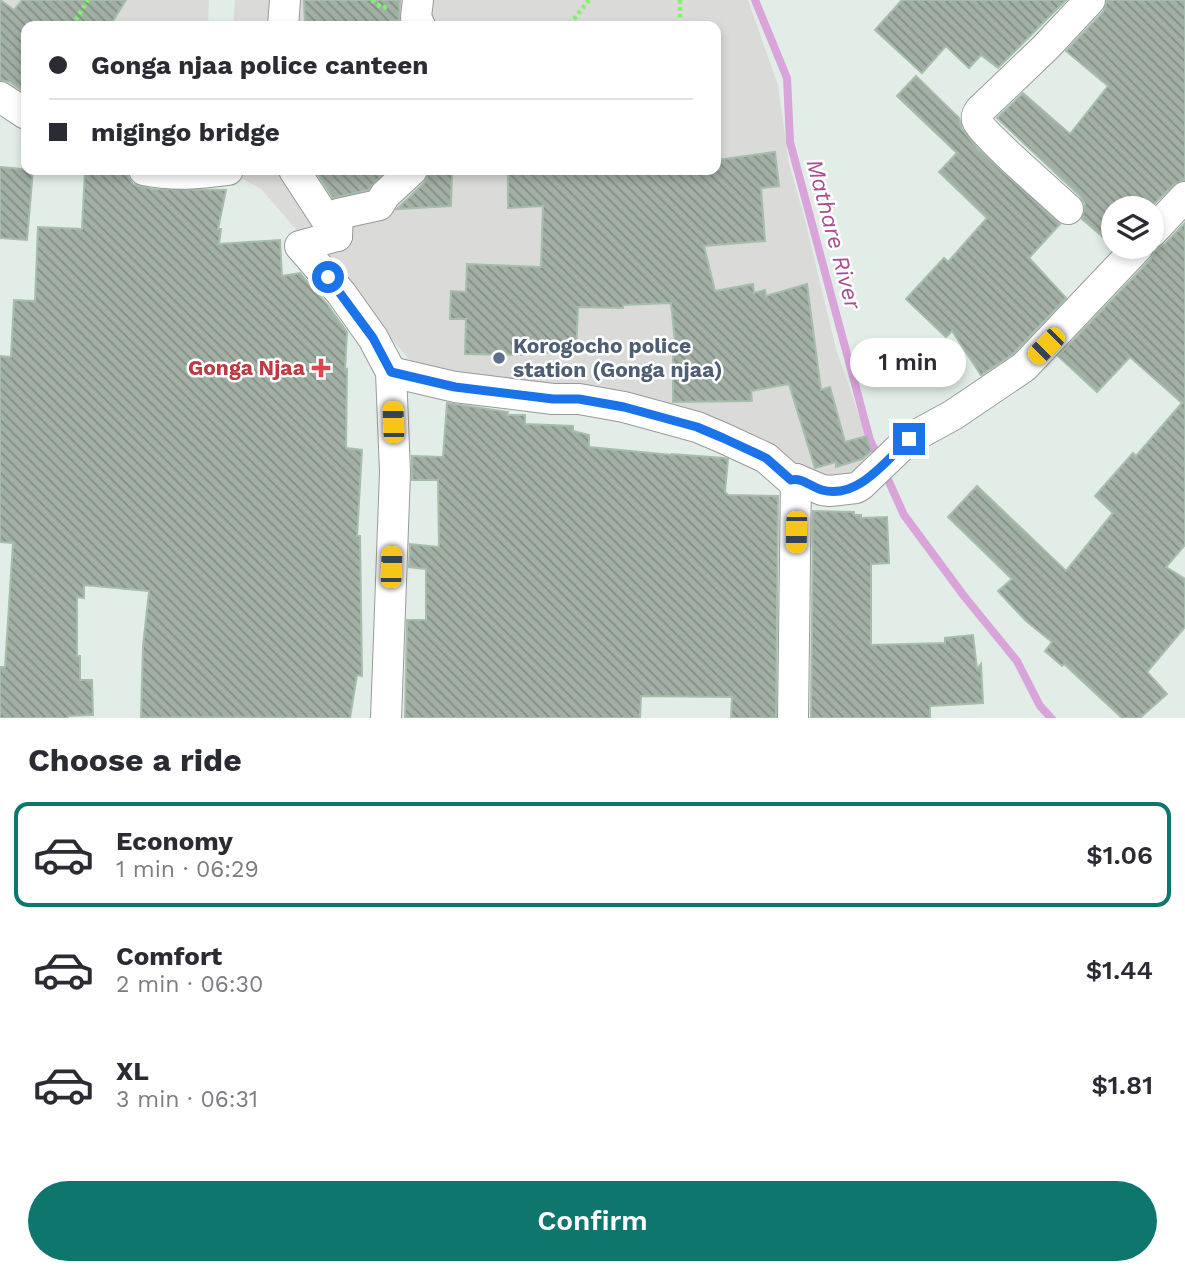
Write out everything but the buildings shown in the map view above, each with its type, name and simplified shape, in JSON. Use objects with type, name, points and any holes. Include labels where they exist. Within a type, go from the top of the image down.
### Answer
[{"type":"street","points":[[283,21],[285,0]]},
{"type":"street","points":[[417,21],[418,0]]},
{"type":"street","points":[[1068,209],[991,138],[976,116],[1090,0]]},
{"type":"street","points":[[0,97],[21,111]]},
{"type":"street","points":[[297,175],[337,236]]},
{"type":"street","points":[[337,236],[338,214],[379,205],[385,195],[407,175]]},
{"type":"street","points":[[1164,219],[1185,197]]},
{"type":"street","points":[[337,236],[300,246],[349,304],[373,338],[391,372],[395,472],[386,718]]},
{"type":"street","points":[[391,372],[455,387],[553,399],[579,399],[624,407],[706,430],[766,458],[791,480],[796,479],[830,491],[856,488],[909,439],[953,415],[1024,367],[1127,259]]},
{"type":"street","points":[[793,718],[796,479]]},
{"type":"path","points":[[75,21],[88,0]]},
{"type":"path","points":[[573,21],[589,0]]},
{"type":"path","points":[[680,0],[681,21]]},
{"type":"shaded area","points":[[0,0],[209,0],[208,21],[21,21],[21,108],[0,97]]},
{"type":"shaded area","points":[[235,0],[748,0],[778,85],[789,164],[836,349],[881,478],[823,487],[713,426],[416,367],[261,189],[236,175],[721,175],[721,21],[233,21]]},
{"type":"waterway","name":"Mathare River","points":[[755,0],[787,78],[790,142],[870,440],[880,461]]},
{"type":"waterway","name":"Mathare River","points":[[885,473],[904,515],[964,596],[1017,661],[1040,706],[1051,718]]},
{"type":"place","name":"Korogocho police station (Gonga njaa)","points":[[499,358]]},
{"type":"place","name":"Gonga Njaa","points":[[321,368]]},
{"type":"route","points":[[328,277],[373,338],[391,372],[455,387],[553,399],[579,399],[673,420],[697,427],[766,458],[791,480],[796,479],[822,490],[856,488],[909,439]]}]
